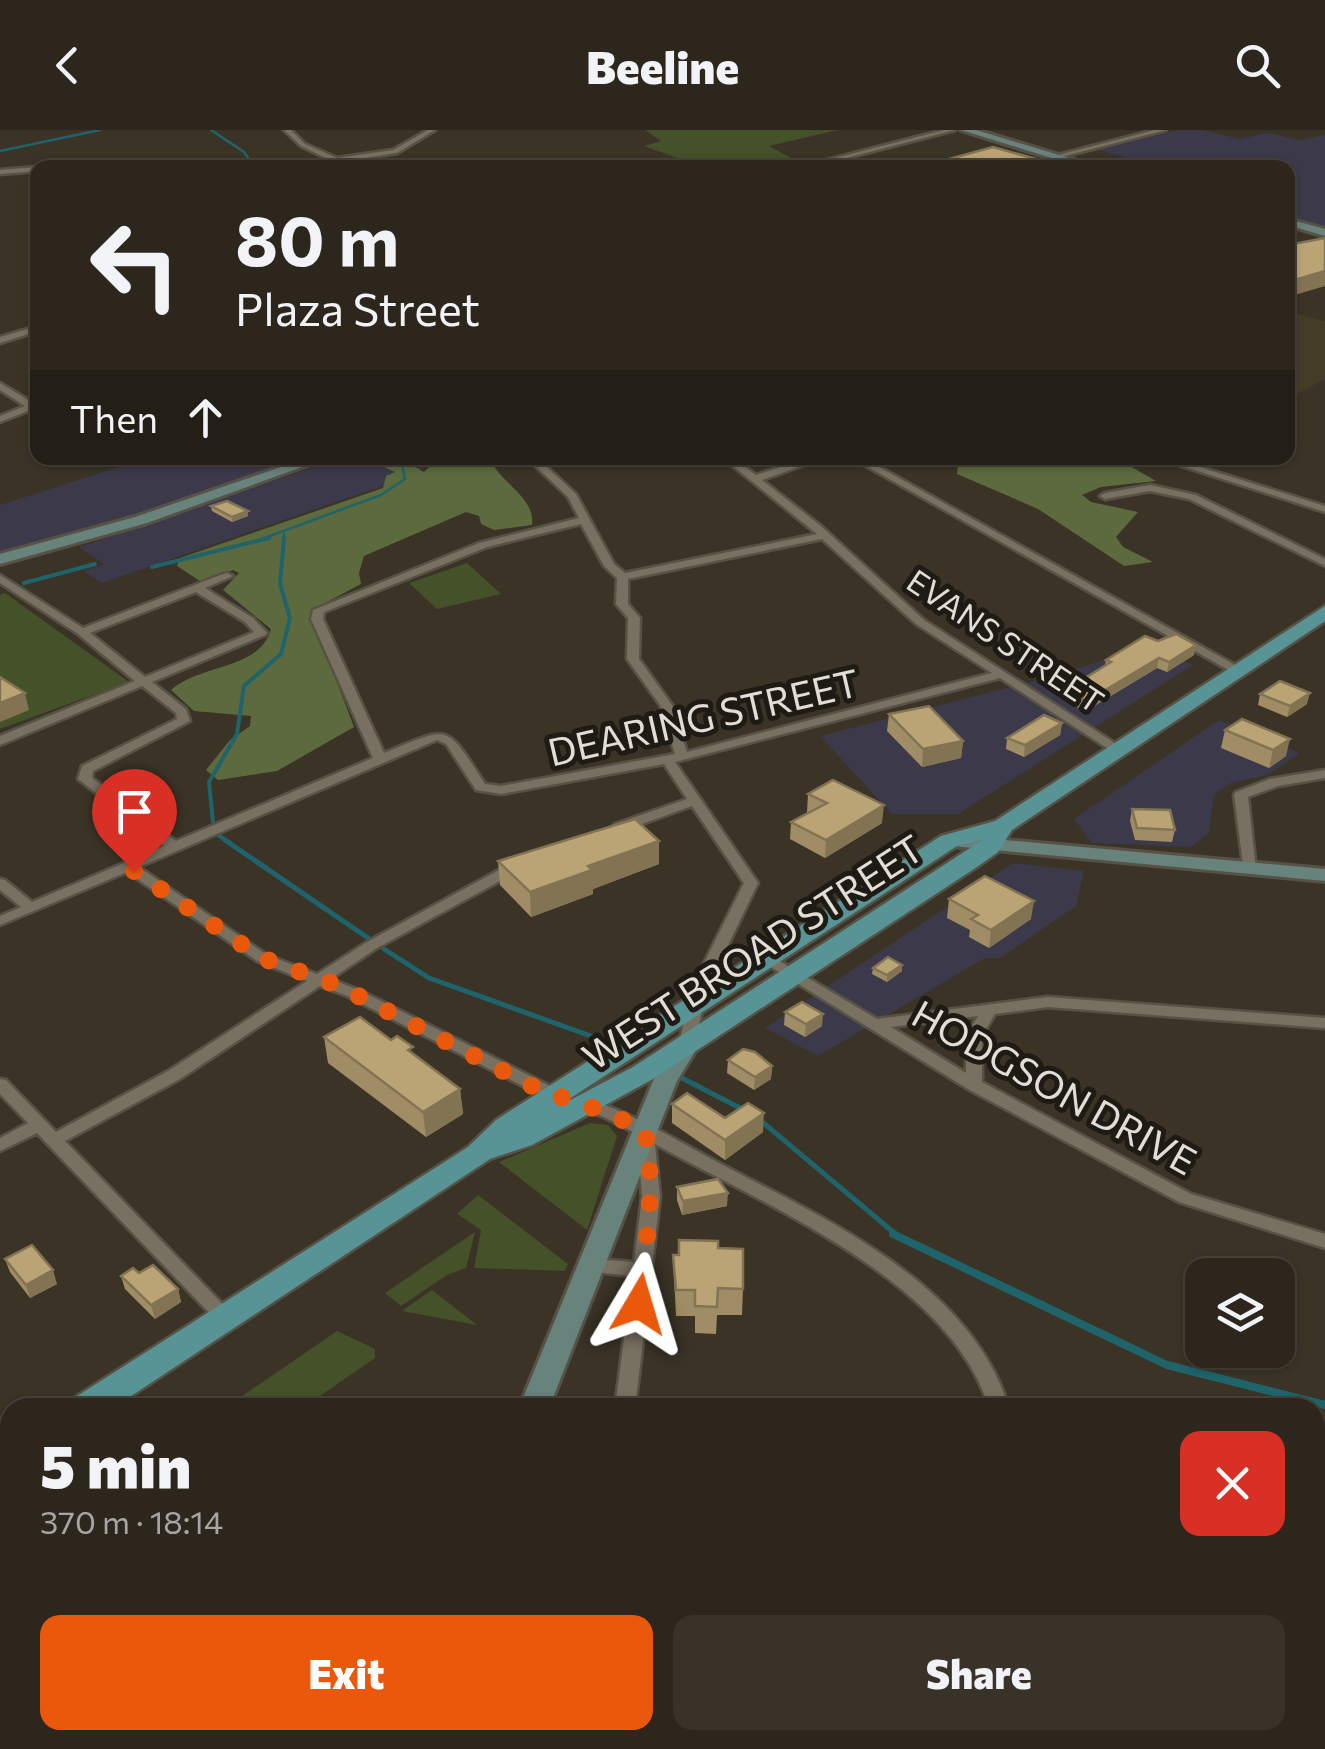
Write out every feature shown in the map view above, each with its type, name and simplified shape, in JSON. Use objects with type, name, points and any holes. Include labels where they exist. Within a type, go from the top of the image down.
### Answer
[{"type":"main road","points":[[966,130],[1071,160]]},
{"type":"main road","points":[[1295,224],[1325,232]]},
{"type":"main road","points":[[0,559],[148,517],[289,465]]},
{"type":"main road","name":"WEST BROAD STREET","points":[[478,1154],[522,1138],[588,1105],[796,976],[1118,749],[1325,612]]},
{"type":"main road","points":[[996,836],[1248,869],[1325,875]]},
{"type":"main road","name":"WEST BROAD STREET","points":[[101,1398],[478,1154],[506,1126],[949,841],[996,836]]},
{"type":"main road","points":[[538,1398],[666,1081],[687,1045]]},
{"type":"street","points":[[287,130],[329,160]]},
{"type":"street","points":[[355,160],[395,152],[432,130]]},
{"type":"street","points":[[828,160],[952,130]]},
{"type":"street","points":[[1106,130],[1131,138]]},
{"type":"street","points":[[1057,156],[1163,130]]},
{"type":"street","points":[[0,172],[30,170]]},
{"type":"street","points":[[0,340],[30,331]]},
{"type":"street","points":[[0,386],[30,403]]},
{"type":"street","points":[[0,419],[30,407]]},
{"type":"street","points":[[539,465],[572,496],[609,566],[623,578]]},
{"type":"street","name":"EVANS STREET","points":[[737,465],[825,536],[920,622],[1118,749]]},
{"type":"street","points":[[756,479],[795,465]]},
{"type":"street","points":[[870,465],[1238,670]]},
{"type":"street","points":[[1185,465],[1325,509]]},
{"type":"street","points":[[1105,496],[1150,488],[1192,497],[1325,563]]},
{"type":"street","points":[[1310,504],[1325,494]]},
{"type":"street","points":[[0,921],[380,758],[317,618],[319,610],[483,545],[584,520]]},
{"type":"street","points":[[623,578],[825,536]]},
{"type":"street","points":[[82,632],[227,576]]},
{"type":"street","points":[[0,578],[82,632],[182,712],[184,721],[87,769],[85,779],[172,846]]},
{"type":"street","points":[[623,578],[622,604],[634,618],[634,659],[666,705],[676,759],[692,802],[751,883],[716,947],[693,1007],[687,1045]]},
{"type":"street","points":[[0,742],[261,633],[249,620],[197,588]]},
{"type":"street","name":"DEARING STREET","points":[[380,758],[445,736],[476,782],[490,790],[676,759],[999,675]]},
{"type":"street","points":[[1248,869],[1242,795],[1266,784],[1325,774]]},
{"type":"street","points":[[598,835],[692,802]]},
{"type":"street","points":[[56,1139],[174,1075],[431,910],[528,861]]},
{"type":"street","points":[[128,866],[247,949],[322,980],[554,1096],[588,1105],[645,1132],[771,1198],[923,1298],[982,1362],[995,1398]]},
{"type":"street","points":[[0,883],[31,908]]},
{"type":"street","name":"HODGSON DRIVE","points":[[766,958],[974,1085],[1185,1198],[1325,1242]]},
{"type":"street","points":[[877,1024],[1083,1002],[1325,1023]]},
{"type":"street","points":[[974,1085],[974,1036],[989,1010]]},
{"type":"street","points":[[0,1084],[226,1317]]},
{"type":"street","points":[[0,1145],[41,1124]]},
{"type":"street","points":[[626,1398],[652,1166],[645,1132]]},
{"type":"street","points":[[593,1266],[643,1270]]},
{"type":"shaded area","points":[[1179,130],[1203,130],[1239,139],[1269,133],[1299,140],[1325,135],[1325,229],[1295,220],[1295,160],[1119,160],[1127,158],[1098,150]]},
{"type":"shaded area","points":[[1295,314],[1325,321],[1325,379],[1295,395]]},
{"type":"shaded area","points":[[125,465],[283,465],[136,517],[0,555],[0,505]]},
{"type":"shaded area","points":[[320,465],[430,465],[385,485],[102,583],[83,571],[104,564],[79,547]]},
{"type":"shaded area","points":[[1147,644],[1193,665],[958,814],[892,814],[820,736],[1072,671]]},
{"type":"shaded area","points":[[1219,720],[1300,753],[1268,775],[1231,783],[1214,795],[1209,833],[1191,847],[1092,843],[1074,819]]},
{"type":"shaded area","points":[[1013,863],[1084,871],[1076,906],[1000,958],[985,958],[818,1056],[765,1028]]},
{"type":"green space","points":[[645,130],[838,130],[769,146],[795,160],[683,160],[644,146],[661,141]]},
{"type":"green space","points":[[380,465],[412,465],[424,472],[431,465],[493,465],[523,498],[532,515],[532,525],[494,530],[481,524],[479,516],[466,512],[364,556],[359,573],[361,584],[310,611],[354,727],[277,771],[218,780],[206,770],[230,740],[250,726],[251,716],[194,711],[171,690],[255,652],[271,629],[223,590],[239,573],[233,570],[200,581],[177,566],[180,558],[383,488],[386,476],[395,472]]},
{"type":"green space","points":[[1128,465],[1156,481],[1101,487],[1082,495],[1091,502],[1138,512],[1116,537],[1123,547],[1153,562],[1124,566],[1038,509],[957,474],[958,467]]},
{"type":"green space","points":[[467,563],[501,594],[437,609],[409,583]]},
{"type":"green space","points":[[5,593],[129,682],[0,729],[0,595]]},
{"type":"green space","points":[[590,1123],[608,1125],[617,1136],[587,1230],[499,1162]]},
{"type":"green space","points":[[478,1195],[568,1264],[565,1271],[474,1268],[481,1230],[457,1214]]},
{"type":"green space","points":[[475,1232],[466,1268],[447,1275],[401,1306],[385,1293]]},
{"type":"green space","points":[[432,1290],[477,1325],[402,1311]]},
{"type":"green space","points":[[337,1331],[375,1349],[375,1358],[317,1398],[239,1398]]},
{"type":"building","points":[[993,147],[1040,160],[945,160]]},
{"type":"building","points":[[1325,238],[1325,271],[1295,280],[1295,244]]},
{"type":"building","points":[[227,501],[248,511],[232,517],[211,506]]},
{"type":"building","points":[[1176,634],[1196,645],[1169,662],[1159,658],[1087,701],[1071,694],[1083,686],[1077,683],[1111,662],[1106,660],[1145,636],[1158,641]]},
{"type":"building","points":[[0,677],[25,693],[0,703]]},
{"type":"building","points":[[1280,681],[1310,693],[1290,706],[1260,694]]},
{"type":"building","points":[[929,706],[963,741],[923,749],[889,714]]},
{"type":"building","points":[[1044,715],[1062,723],[1025,745],[1007,738]]},
{"type":"building","points":[[1242,719],[1290,739],[1273,750],[1225,730]]},
{"type":"building","points":[[833,780],[884,805],[826,840],[791,822],[827,803],[808,794]]},
{"type":"building","points":[[1132,809],[1170,810],[1175,830],[1137,828]]},
{"type":"building","points":[[635,819],[659,841],[530,892],[498,861]]},
{"type":"building","points":[[985,876],[1034,901],[991,930],[971,919],[978,915],[949,899]]},
{"type":"building","points":[[888,957],[902,965],[887,975],[873,968]]},
{"type":"building","points":[[802,1002],[823,1014],[806,1024],[785,1012]]},
{"type":"building","points":[[360,1017],[391,1040],[397,1036],[413,1047],[408,1050],[460,1089],[423,1112],[324,1037]]},
{"type":"building","points":[[743,1049],[755,1052],[772,1066],[755,1077],[728,1060]]},
{"type":"building","points":[[687,1093],[725,1118],[748,1103],[764,1113],[725,1140],[672,1104]]},
{"type":"building","points":[[718,1179],[728,1193],[683,1201],[677,1187]]},
{"type":"building","points":[[679,1240],[718,1241],[718,1248],[743,1249],[743,1289],[718,1288],[717,1307],[695,1306],[695,1290],[676,1290],[673,1255],[679,1255]]},
{"type":"building","points":[[32,1245],[53,1270],[26,1285],[5,1259]]},
{"type":"building","points":[[153,1265],[178,1289],[151,1305],[121,1276],[133,1268],[139,1273]]},
{"type":"waterway","points":[[0,151],[100,130]]},
{"type":"waterway","points":[[211,130],[250,160]]},
{"type":"waterway","points":[[259,540],[381,495],[405,479],[402,465]]},
{"type":"waterway","points":[[283,540],[284,534]]},
{"type":"waterway","points":[[152,567],[269,538]]},
{"type":"waterway","points":[[213,822],[209,782],[237,734],[244,686],[281,654],[290,618],[280,584],[284,538]]},
{"type":"waterway","points":[[24,583],[95,564]]},
{"type":"waterway","points":[[218,835],[229,842]]},
{"type":"waterway","points":[[225,840],[368,938]]},
{"type":"waterway","points":[[384,949],[429,978],[602,1040]]},
{"type":"waterway","points":[[676,1075],[742,1109]]},
{"type":"waterway","points":[[760,1120],[898,1236]]},
{"type":"waterway","points":[[893,1234],[1167,1365],[1297,1398]]},
{"type":"route","points":[[134,871],[262,958],[337,985],[540,1090],[611,1114],[645,1132],[652,1166],[651,1197],[639,1304]]}]
